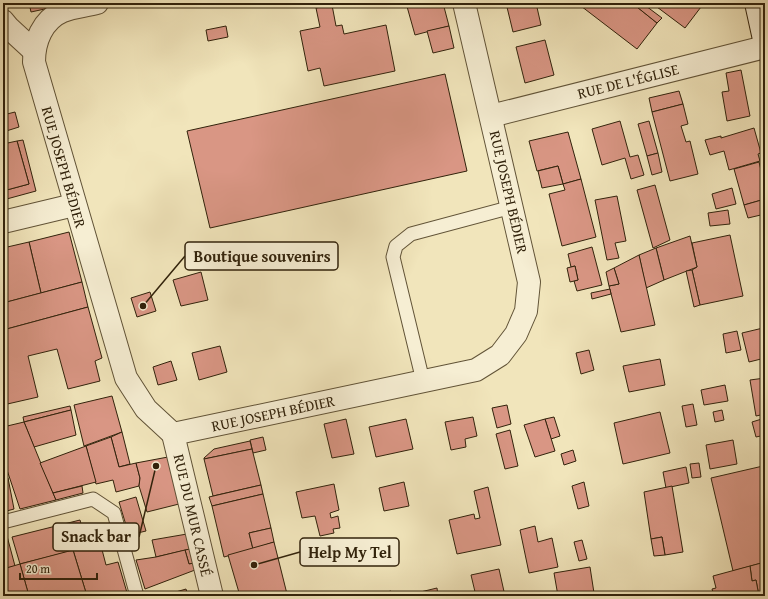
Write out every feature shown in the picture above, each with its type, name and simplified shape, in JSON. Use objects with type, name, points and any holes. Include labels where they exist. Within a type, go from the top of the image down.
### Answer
[{"type":"street","name":"RUE JOSEPH BÉDIER","points":[[97,3],[63,11],[49,20],[39,34],[34,51],[34,62],[74,205],[126,378],[146,409],[173,434],[476,370],[500,355],[516,334],[526,312],[529,282],[464,3]]},
{"type":"street","points":[[761,15],[765,44]]},
{"type":"street","points":[[3,21],[34,51]]},
{"type":"street","name":"RUE DE L'ÉGLISE","points":[[491,116],[765,47]]},
{"type":"street","points":[[3,222],[74,205]]},
{"type":"street","name":"RUE DU MUR CASSÉ","points":[[173,434],[212,596]]},
{"type":"lane","points":[[423,381],[393,257],[396,246],[411,234],[512,207]]},
{"type":"lane","points":[[3,522],[93,499],[114,513],[137,596]]},
{"type":"building","points":[[29,3],[72,3],[31,12]]},
{"type":"building","points":[[406,3],[443,3],[449,26],[415,35]]},
{"type":"building","points":[[506,3],[536,3],[541,25],[513,32]]},
{"type":"building","points":[[577,3],[632,3],[657,23],[637,49]]},
{"type":"building","points":[[632,3],[642,3],[662,18],[657,23]]},
{"type":"building","points":[[660,3],[704,3],[685,28],[657,7]]},
{"type":"building","points":[[332,5],[336,26],[342,25],[344,34],[386,25],[395,71],[324,86],[320,68],[308,71],[300,31],[320,27],[316,8]]},
{"type":"building","points":[[226,26],[228,37],[208,41],[206,30]]},
{"type":"building","points":[[449,26],[454,48],[433,53],[427,31]]},
{"type":"building","points":[[545,40],[554,75],[525,83],[516,47]]},
{"type":"building","points":[[741,70],[750,116],[727,121],[722,92],[729,91],[726,73]]},
{"type":"building","points":[[445,74],[467,171],[210,228],[187,131]]},
{"type":"building","points":[[679,91],[683,104],[652,112],[649,98]]},
{"type":"building","points":[[683,104],[688,124],[681,126],[686,142],[690,141],[698,174],[670,181],[652,112]]},
{"type":"building","points":[[15,112],[19,127],[3,132],[3,115]]},
{"type":"building","points":[[620,121],[630,157],[638,155],[644,175],[631,179],[625,158],[602,165],[592,129]]},
{"type":"building","points":[[649,121],[658,153],[647,156],[638,124]]},
{"type":"building","points":[[754,128],[761,153],[758,154],[760,161],[729,170],[724,151],[710,155],[705,140],[721,136],[721,138]]},
{"type":"building","points":[[568,132],[581,179],[563,184],[558,166],[537,171],[529,141]]},
{"type":"building","points":[[23,140],[36,191],[3,200],[3,191],[29,184],[17,141]]},
{"type":"building","points":[[17,141],[29,184],[3,191],[3,144]]},
{"type":"building","points":[[658,153],[662,172],[652,175],[647,156]]},
{"type":"building","points":[[759,162],[765,186],[765,199],[744,205],[734,169]]},
{"type":"building","points":[[558,166],[563,184],[542,188],[538,171]]},
{"type":"building","points":[[581,179],[596,237],[562,246],[549,194],[565,190],[563,184]]},
{"type":"building","points":[[655,185],[670,240],[653,248],[637,190]]},
{"type":"building","points":[[732,188],[736,204],[716,209],[712,194]]},
{"type":"building","points":[[617,196],[626,241],[615,243],[619,258],[607,260],[595,200]]},
{"type":"building","points":[[765,199],[765,214],[748,218],[744,205]]},
{"type":"building","points":[[728,210],[730,224],[710,226],[708,213]]},
{"type":"building","points":[[69,232],[82,282],[41,293],[29,242]]},
{"type":"building","points":[[730,235],[743,296],[700,305],[692,270],[697,267],[692,243]]},
{"type":"building","points":[[690,236],[697,267],[664,280],[656,248]]},
{"type":"building","points":[[29,242],[41,293],[3,303],[3,248]]},
{"type":"building","points":[[592,247],[602,285],[577,291],[574,281],[578,280],[575,266],[571,267],[568,254]]},
{"type":"building","points":[[656,248],[664,280],[646,288],[639,255]]},
{"type":"building","points":[[639,255],[655,325],[621,332],[609,286],[619,284],[614,268]]},
{"type":"building","points":[[575,266],[578,280],[570,282],[567,268]]},
{"type":"building","points":[[614,268],[619,284],[609,286],[606,272]]},
{"type":"building","points":[[692,270],[700,305],[694,307],[686,271]]},
{"type":"building","points":[[201,272],[208,300],[181,306],[173,280]]},
{"type":"building","points":[[82,282],[88,307],[3,330],[3,303]]},
{"type":"building","points":[[610,289],[611,294],[592,299],[591,293]]},
{"type":"building","points":[[150,292],[156,311],[137,317],[131,298]]},
{"type":"building","points":[[88,307],[102,358],[95,361],[100,381],[68,389],[57,349],[28,356],[38,397],[3,405],[3,330]]},
{"type":"building","points":[[763,328],[765,337],[765,358],[749,362],[742,333]]},
{"type":"building","points":[[737,331],[741,350],[726,353],[723,334]]},
{"type":"building","points":[[220,346],[227,372],[199,380],[192,353]]},
{"type":"building","points":[[589,350],[594,370],[581,374],[576,353]]},
{"type":"building","points":[[660,359],[665,385],[629,392],[623,366]]},
{"type":"building","points":[[171,361],[177,380],[158,385],[153,367]]},
{"type":"building","points":[[765,378],[765,414],[756,416],[750,380]]},
{"type":"building","points":[[725,385],[728,401],[704,405],[701,390]]},
{"type":"building","points":[[112,396],[122,432],[84,446],[74,405]]},
{"type":"building","points":[[693,404],[697,425],[686,427],[682,406]]},
{"type":"building","points":[[507,405],[511,424],[497,428],[492,408]]},
{"type":"building","points":[[70,406],[71,410],[24,422],[23,417]]},
{"type":"building","points":[[71,410],[76,435],[34,447],[24,422]]},
{"type":"building","points":[[722,410],[724,420],[715,422],[713,412]]},
{"type":"building","points":[[660,412],[670,453],[623,464],[614,423]]},
{"type":"building","points":[[473,417],[477,436],[465,439],[466,447],[451,450],[445,422]]},
{"type":"building","points":[[554,417],[560,436],[551,439],[545,419]]},
{"type":"building","points":[[765,418],[765,435],[756,437],[752,422]]},
{"type":"building","points":[[346,419],[354,454],[332,458],[324,424]]},
{"type":"building","points":[[406,419],[413,449],[376,457],[369,427]]},
{"type":"building","points":[[545,419],[555,451],[535,457],[524,425]]},
{"type":"building","points":[[24,422],[56,500],[20,509],[3,458],[3,427]]},
{"type":"building","points":[[510,430],[518,466],[505,469],[496,434]]},
{"type":"building","points":[[122,432],[130,464],[119,467],[111,437]]},
{"type":"building","points":[[111,437],[119,467],[136,463],[140,478],[139,486],[116,492],[113,480],[96,484],[86,446]]},
{"type":"building","points":[[263,437],[266,450],[253,453],[250,440]]},
{"type":"building","points":[[733,440],[737,464],[710,469],[706,445]]},
{"type":"building","points":[[250,441],[252,449],[204,459],[214,449]]},
{"type":"building","points":[[86,446],[96,482],[53,493],[40,463]]},
{"type":"building","points":[[252,449],[261,485],[213,496],[204,459]]},
{"type":"building","points":[[573,450],[576,461],[564,465],[561,454]]},
{"type":"building","points":[[168,457],[179,504],[147,512],[139,486],[140,478],[136,463]]},
{"type":"building","points":[[699,463],[701,477],[692,478],[690,464]]},
{"type":"building","points":[[763,466],[765,472],[765,562],[733,571],[711,478]]},
{"type":"building","points":[[686,467],[689,483],[666,488],[663,472]]},
{"type":"building","points":[[8,478],[14,509],[3,512],[3,479]]},
{"type":"building","points":[[404,482],[409,506],[384,511],[379,488]]},
{"type":"building","points":[[584,482],[589,506],[578,509],[572,486]]},
{"type":"building","points":[[334,484],[339,510],[330,513],[331,518],[338,516],[340,528],[333,529],[334,533],[320,536],[315,516],[302,518],[296,492]]},
{"type":"building","points":[[261,485],[263,494],[212,506],[209,497]]},
{"type":"building","points":[[82,486],[83,493],[56,500],[53,493]]},
{"type":"building","points":[[672,486],[683,552],[665,555],[662,537],[651,539],[644,492]]},
{"type":"building","points":[[488,487],[501,545],[457,554],[449,520],[474,514],[475,519],[480,518],[474,491]]},
{"type":"building","points":[[263,494],[271,528],[249,533],[253,549],[224,557],[212,506]]},
{"type":"building","points":[[136,497],[146,531],[129,535],[119,502]]},
{"type":"building","points":[[80,520],[87,547],[20,564],[12,537]]},
{"type":"building","points":[[535,526],[538,542],[552,538],[558,567],[529,573],[520,530]]},
{"type":"building","points":[[271,528],[274,542],[253,549],[249,533]]},
{"type":"building","points":[[187,534],[190,549],[156,557],[152,540]]},
{"type":"building","points":[[7,536],[15,566],[3,569],[3,537]]},
{"type":"building","points":[[662,537],[665,555],[654,556],[651,539]]},
{"type":"building","points":[[582,540],[587,559],[579,561],[574,542]]},
{"type":"building","points":[[100,542],[106,565],[118,562],[128,596],[87,596],[73,550]]},
{"type":"building","points":[[274,542],[287,594],[282,596],[240,596],[228,555]]},
{"type":"building","points":[[190,549],[194,563],[189,564],[185,550]]},
{"type":"building","points":[[73,550],[87,596],[29,596],[20,564]]},
{"type":"building","points":[[185,550],[189,564],[194,563],[195,570],[145,589],[136,560]]},
{"type":"building","points":[[765,562],[765,596],[759,596],[756,580],[752,581],[750,566]]},
{"type":"building","points":[[20,564],[29,596],[6,596],[3,586],[3,569]]},
{"type":"building","points":[[750,566],[752,581],[756,580],[759,596],[714,596],[712,589],[716,588],[713,576]]},
{"type":"building","points":[[590,567],[594,593],[580,596],[558,596],[554,573]]},
{"type":"building","points":[[499,569],[505,596],[476,596],[471,575]]},
{"type":"building","points":[[437,588],[438,596],[408,596],[408,595]]},
{"type":"building","points":[[186,589],[188,596],[162,596]]},
{"type":"building","points":[[391,591],[392,596],[369,596]]},
{"type":"place","name":"Boutique souvenirs","points":[[143,306]]},
{"type":"place","name":"Snack bar","points":[[156,466]]},
{"type":"place","name":"Help My Tel","points":[[254,565]]}]
